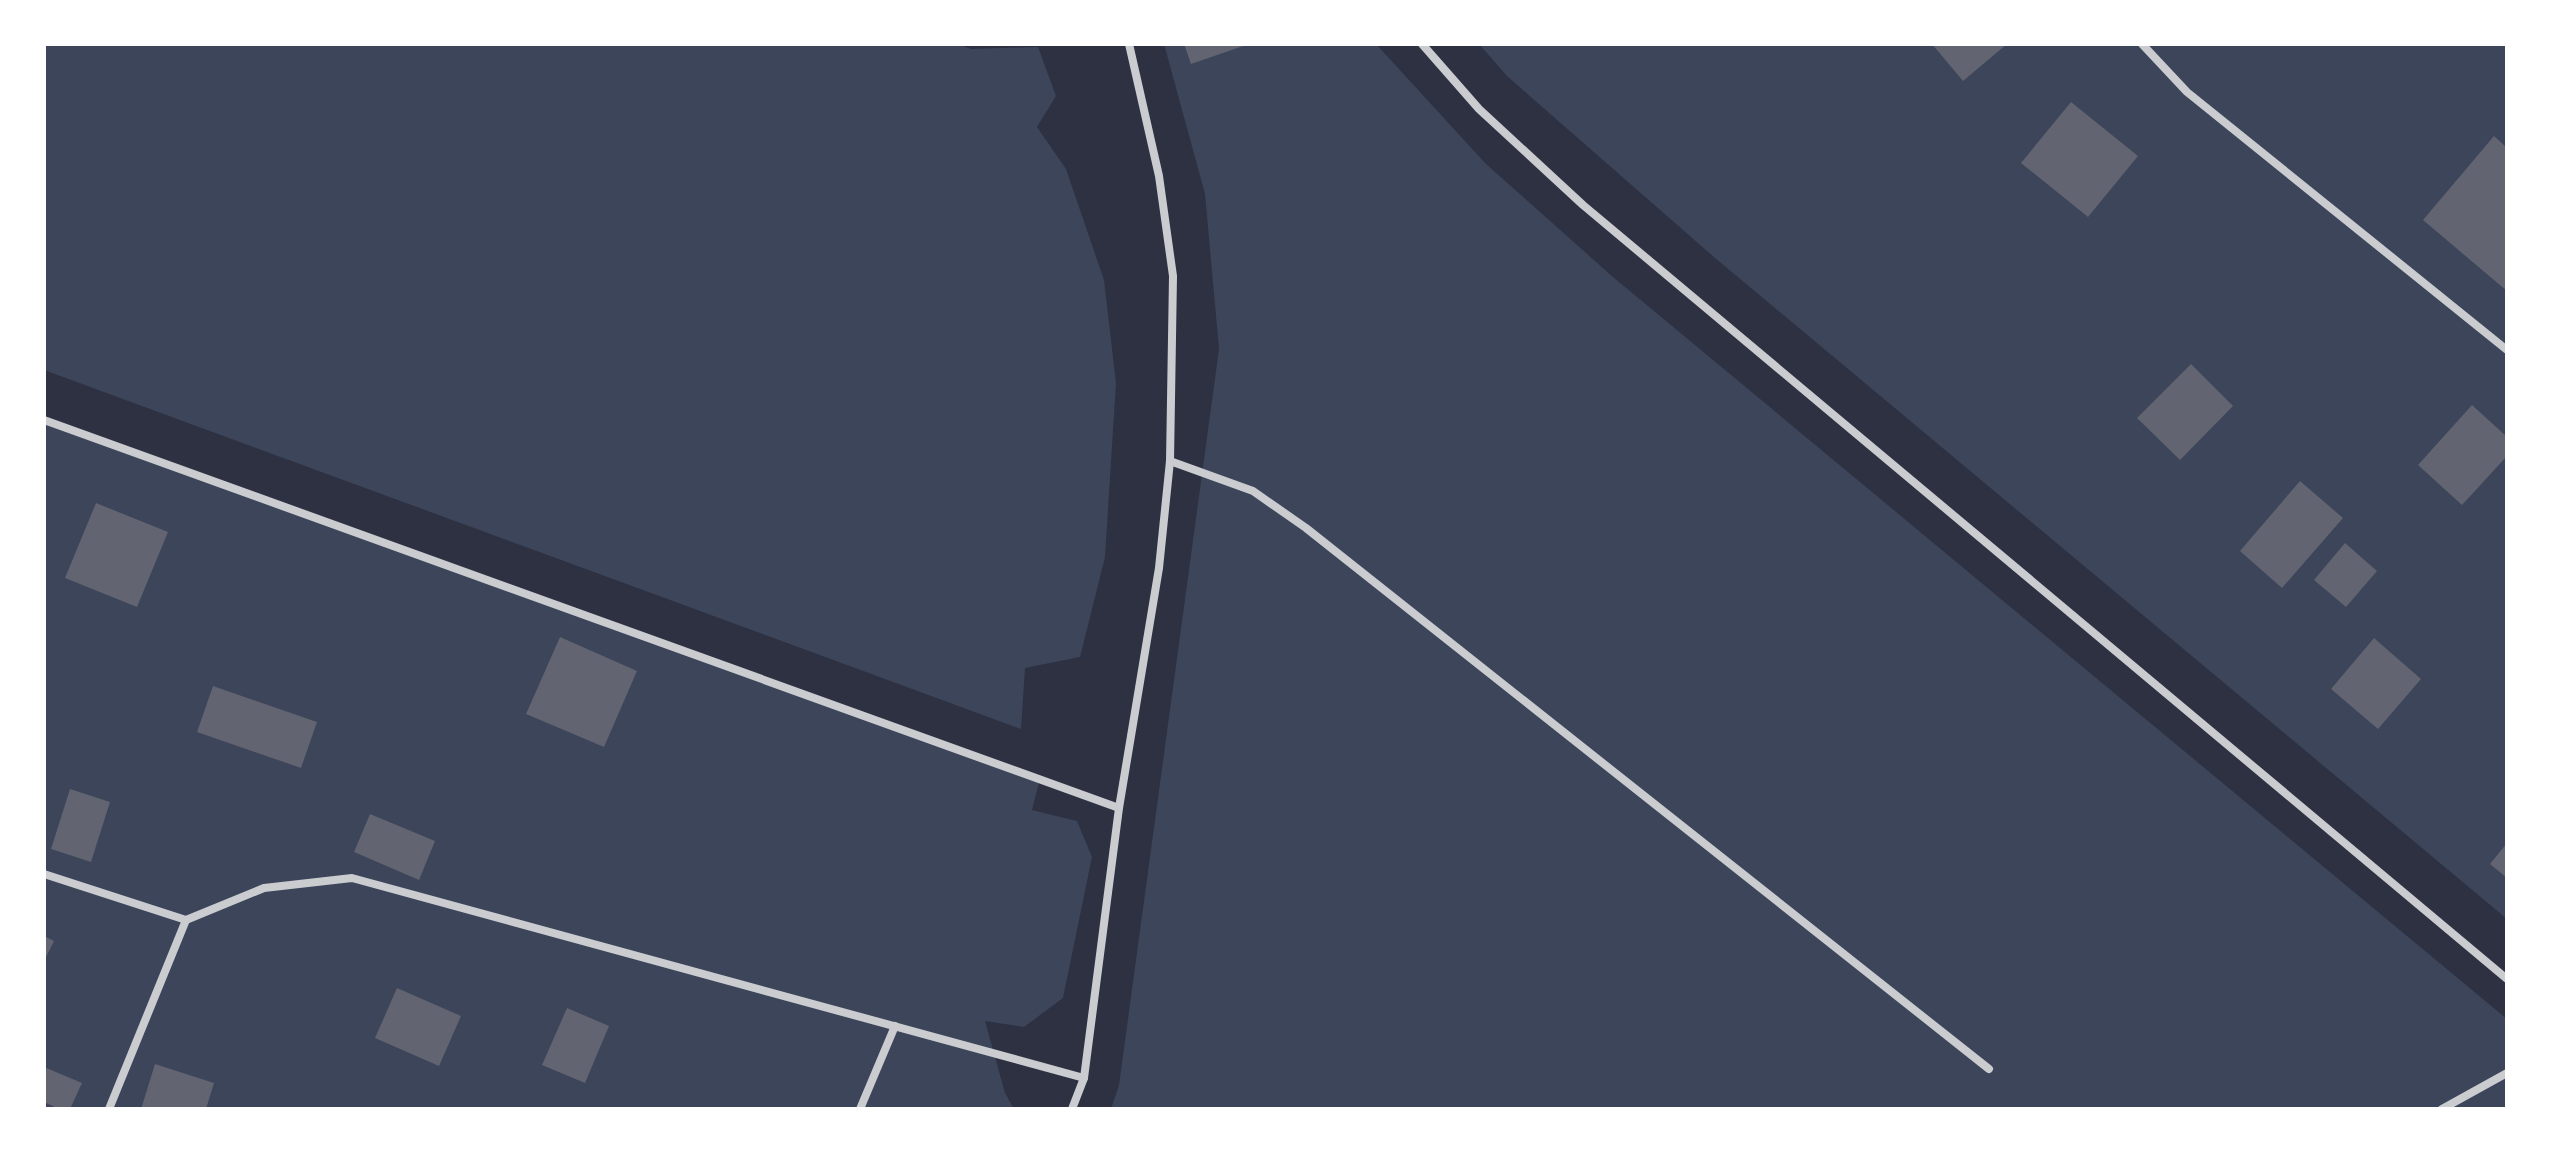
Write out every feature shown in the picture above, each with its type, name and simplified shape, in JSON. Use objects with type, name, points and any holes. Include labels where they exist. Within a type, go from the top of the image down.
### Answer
[{"type":"street","points":[[1072,1109],[1084,1078],[1119,808],[1159,568],[1170,461],[1173,276],[1159,176],[1129,44]]},
{"type":"street","points":[[1422,44],[1479,109],[1583,205],[2507,979]]},
{"type":"street","points":[[2142,44],[2187,92],[2507,350]]},
{"type":"street","points":[[44,420],[1119,808]]},
{"type":"street","points":[[1170,461],[1253,491],[1306,528],[1989,1069]]},
{"type":"street","points":[[44,874],[186,920],[264,888],[352,878],[1084,1078]]},
{"type":"street","points":[[109,1109],[186,920]]},
{"type":"street","points":[[860,1109],[895,1026]]},
{"type":"street","points":[[2442,1109],[2507,1074]]},
{"type":"shaded area","points":[[44,44],[957,44],[971,49],[1038,47],[1056,96],[1037,127],[1066,169],[1104,280],[1116,383],[1105,557],[1080,657],[1025,668],[1021,729],[44,370]]},
{"type":"shaded area","points":[[1164,44],[1376,44],[1486,164],[1613,277],[2507,1019],[2507,1109],[1111,1109],[1119,1085],[1219,349],[1205,194]]},
{"type":"shaded area","points":[[1479,44],[2507,44],[2507,919],[1715,258],[1507,76]]},
{"type":"shaded area","points":[[44,420],[1040,779],[1032,810],[1077,821],[1092,857],[1063,998],[1024,1027],[985,1021],[1005,1093],[1014,1109],[44,1109]]},
{"type":"building","points":[[1184,44],[1249,44],[1191,64]]},
{"type":"building","points":[[1932,44],[2007,44],[1963,81]]},
{"type":"building","points":[[2071,102],[2138,156],[2088,217],[2021,163]]},
{"type":"building","points":[[2494,136],[2507,148],[2507,291],[2423,220]]},
{"type":"building","points":[[2191,364],[2233,406],[2180,460],[2137,418]]},
{"type":"building","points":[[2472,405],[2507,437],[2507,456],[2462,505],[2418,465]]},
{"type":"building","points":[[2300,481],[2343,518],[2282,588],[2240,551]]},
{"type":"building","points":[[96,503],[168,532],[137,607],[65,578]]},
{"type":"building","points":[[2345,543],[2377,571],[2346,607],[2314,580]]},
{"type":"building","points":[[560,637],[637,671],[604,747],[526,714]]},
{"type":"building","points":[[2374,638],[2421,679],[2378,729],[2331,689]]},
{"type":"building","points":[[213,686],[317,722],[301,768],[197,732]]},
{"type":"building","points":[[70,789],[110,802],[91,862],[51,849]]},
{"type":"building","points":[[370,814],[435,841],[419,880],[354,852]]},
{"type":"building","points":[[2507,843],[2507,878],[2490,864]]},
{"type":"building","points":[[44,936],[54,941],[44,961]]},
{"type":"building","points":[[397,988],[461,1016],[439,1066],[375,1038]]},
{"type":"building","points":[[567,1008],[609,1026],[585,1083],[542,1065]]},
{"type":"building","points":[[155,1064],[214,1083],[206,1109],[141,1109]]},
{"type":"building","points":[[44,1067],[82,1083],[70,1109],[59,1109],[44,1102]]}]
